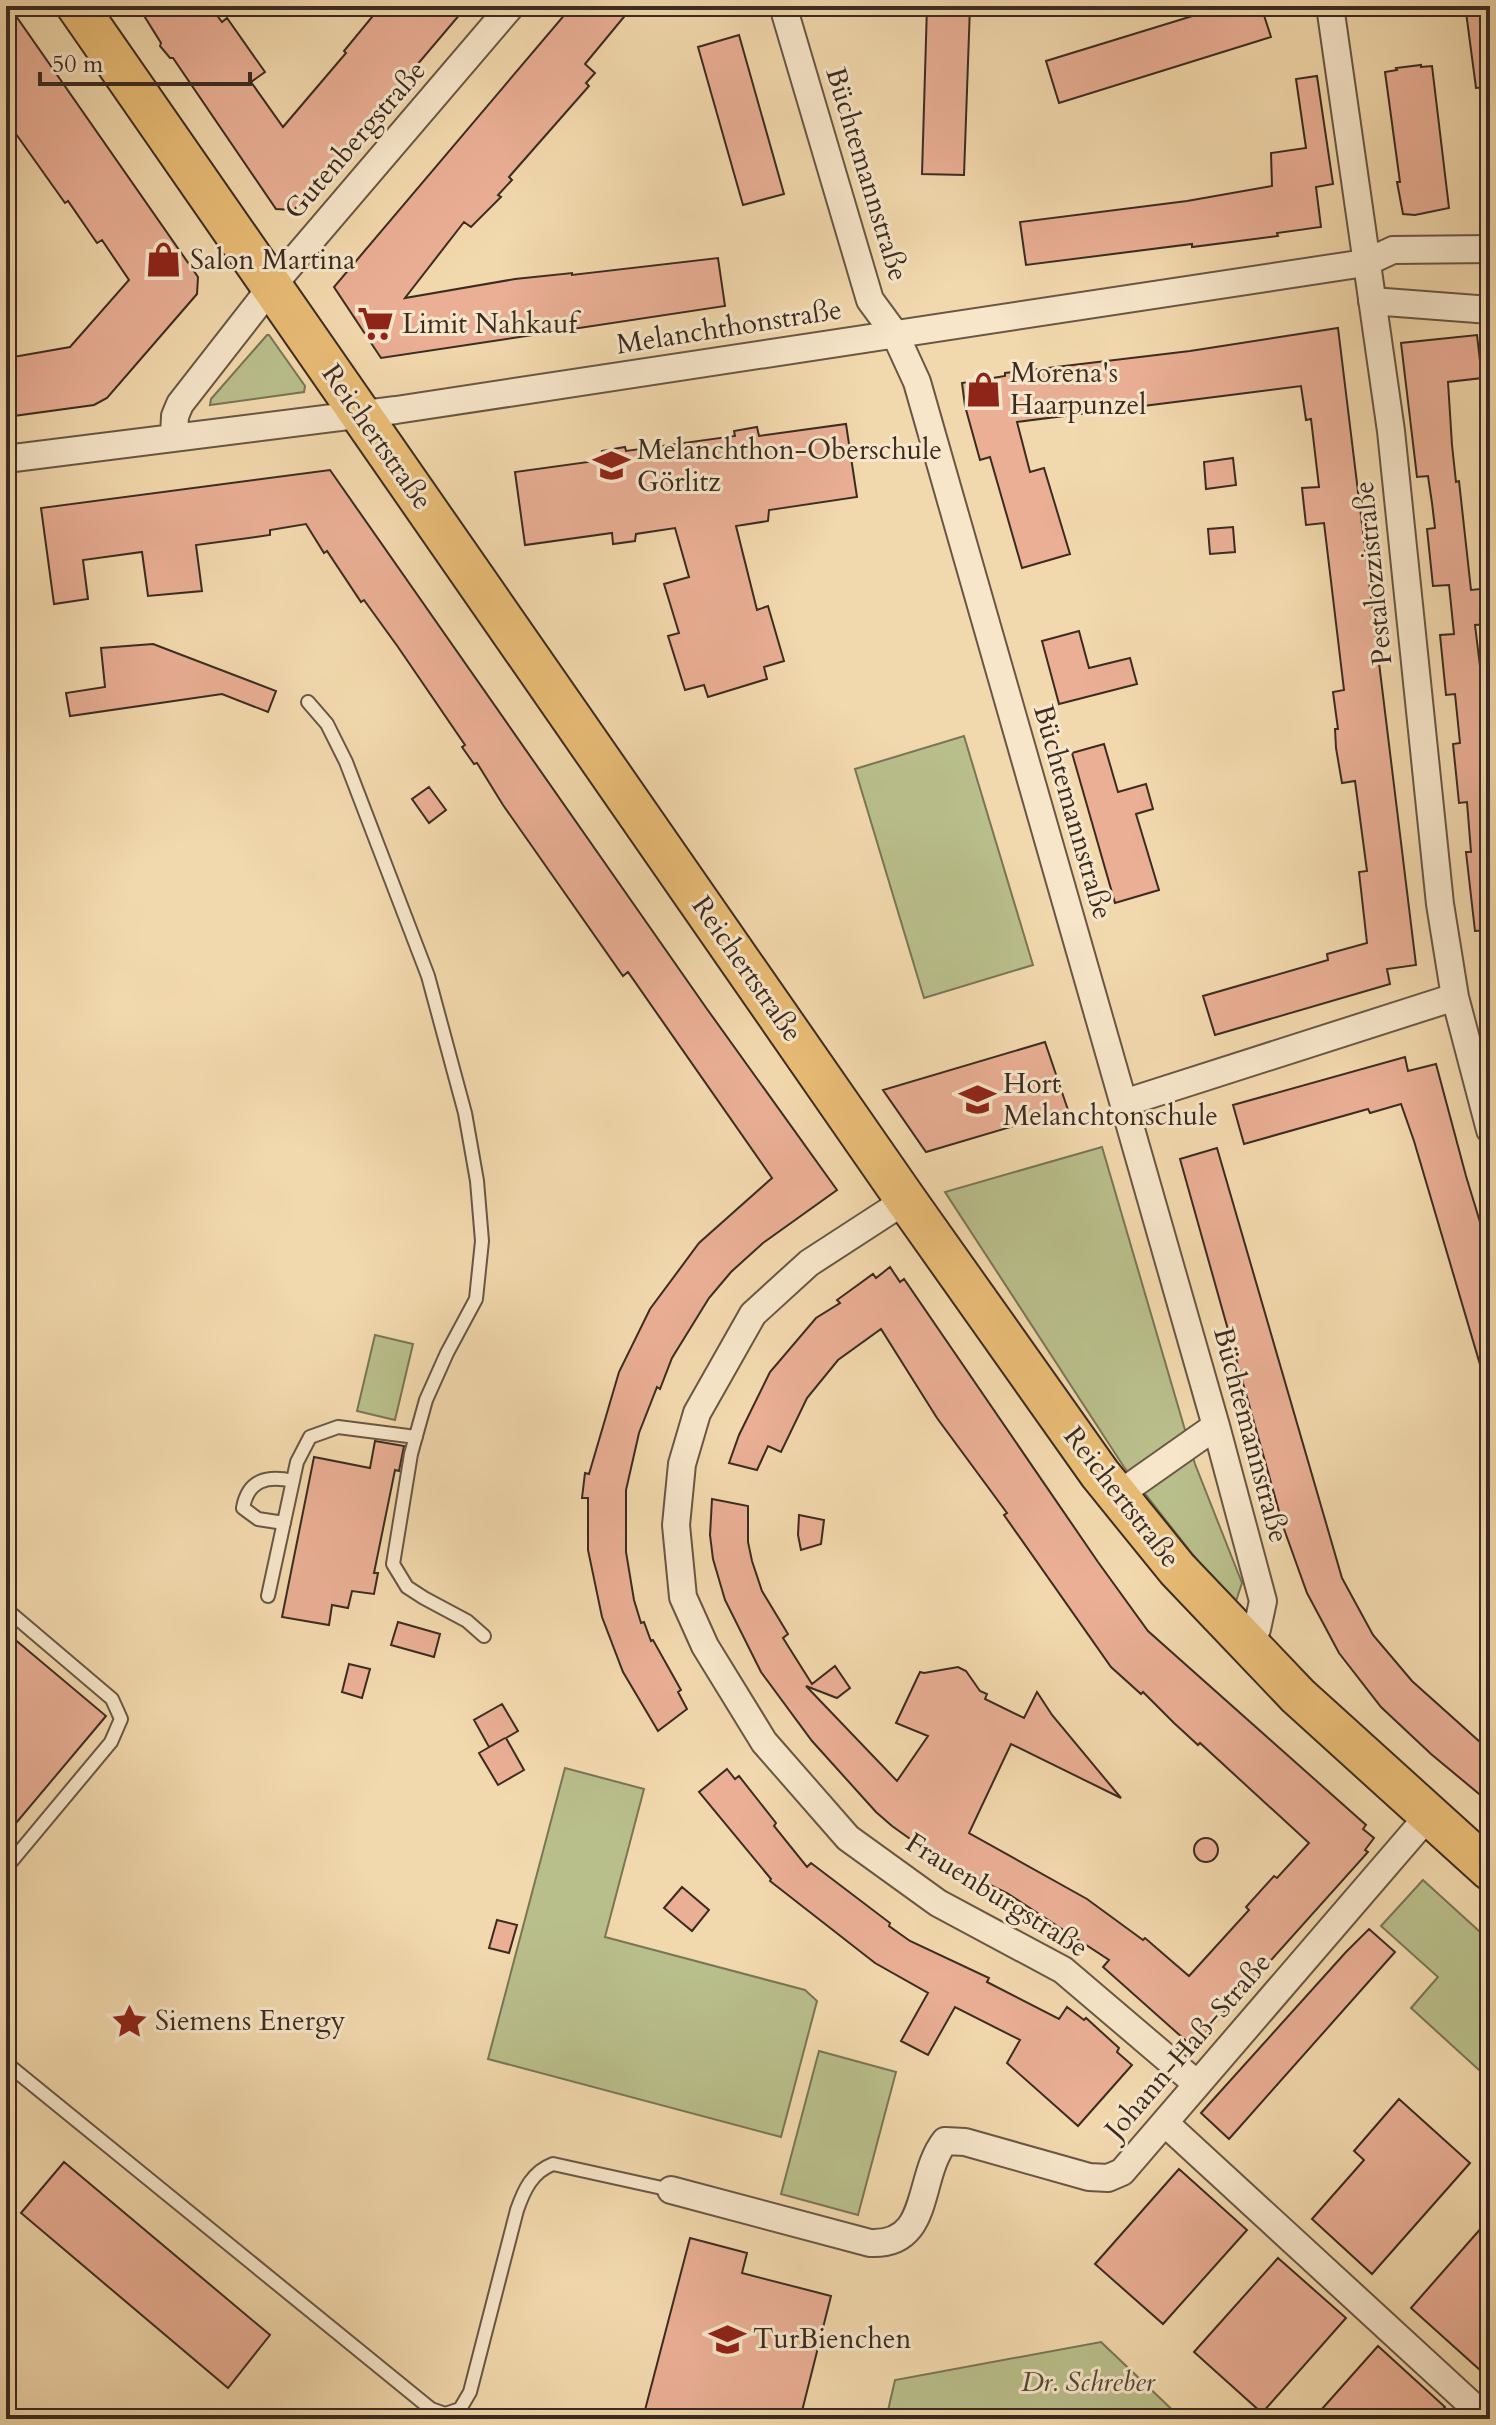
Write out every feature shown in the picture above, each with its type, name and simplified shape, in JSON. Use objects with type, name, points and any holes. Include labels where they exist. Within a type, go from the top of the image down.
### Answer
[{"type":"main road","name":"Reichertstraße","points":[[77,6],[906,1200],[1100,1474],[1177,1569],[1298,1696],[1490,1870]]},
{"type":"street","name":"Gutenbergstraße","points":[[174,436],[175,416],[180,404],[272,286],[511,6]]},
{"type":"street","name":"Büchtemannstraße","points":[[783,6],[870,300],[895,334],[917,382],[1216,1426],[1263,1601],[1257,1629],[1247,1643]]},
{"type":"street","name":"Pestalozzistraße","points":[[1330,6],[1391,431],[1440,904],[1455,997],[1490,1130]]},
{"type":"street","name":"Melanchthonstraße","points":[[6,459],[360,414],[895,334],[1365,263],[1393,250],[1490,249]]},
{"type":"street","points":[[1372,301],[1490,310]]},
{"type":"street","points":[[1124,1103],[1455,997]]},
{"type":"street","name":"Frauenburgstraße","points":[[906,1200],[809,1263],[753,1314],[697,1413],[682,1464],[676,1525],[683,1597],[705,1646],[764,1742],[848,1838],[938,1903],[1063,1970],[1197,2084]]},
{"type":"street","points":[[1118,1495],[1216,1426]]},
{"type":"street","name":"Johann-Haß-Straße","points":[[671,2190],[870,2243],[885,2244],[901,2238],[911,2228],[935,2154],[945,2141],[965,2142],[1089,2177],[1108,2178],[1122,2172],[1429,1815]]},
{"type":"street","points":[[1165,2123],[1487,2419]]},
{"type":"lane","points":[[308,702],[327,724],[346,762],[428,976],[465,1113],[477,1181],[482,1241],[476,1299],[426,1400],[416,1437],[393,1564],[407,1587],[467,1621],[484,1636]]},
{"type":"lane","points":[[268,1596],[297,1462],[310,1437],[338,1427],[416,1437]]},
{"type":"lane","points":[[284,1523],[258,1519],[243,1508],[246,1494],[256,1483],[277,1477],[293,1481]]},
{"type":"lane","points":[[6,1609],[112,1699],[121,1719],[111,1742],[6,1868]]},
{"type":"lane","points":[[6,2063],[431,2409],[445,2414],[460,2409],[470,2392],[517,2210],[523,2192],[542,2168],[553,2164],[671,2190]]},
{"type":"green space","points":[[267,335],[305,386],[304,392],[210,405],[211,399]]},
{"type":"green space","points":[[964,736],[1033,965],[924,998],[855,769]]},
{"type":"green space","points":[[1102,1147],[1195,1464],[1242,1583],[1234,1607],[1124,1467],[945,1192]]},
{"type":"green space","points":[[375,1335],[413,1344],[395,1420],[357,1411]]},
{"type":"green space","points":[[565,1768],[644,1789],[605,1937],[805,1990],[817,2001],[781,2137],[488,2059]]},
{"type":"green space","points":[[1423,1880],[1490,1941],[1490,2080],[1411,2008],[1438,1977],[1381,1926]]},
{"type":"green space","points":[[819,2051],[896,2072],[858,2215],[781,2194]]},
{"type":"green space","name":"Dr. Schreber","points":[[1101,2342],[1182,2419],[886,2419],[895,2380]]},
{"type":"building","points":[[6,6],[9,6],[198,277],[197,294],[107,398],[94,405],[6,417],[6,365],[14,363],[13,357],[70,347],[129,280],[102,240],[97,243],[68,201],[65,203],[6,120]]},
{"type":"building","points":[[138,6],[210,6],[222,22],[227,18],[265,72],[251,82],[283,127],[381,6],[467,6],[294,210],[276,209],[173,58],[160,46]]},
{"type":"building","points":[[572,6],[633,6],[585,64],[595,73],[586,83],[589,86],[509,177],[512,180],[498,195],[501,197],[471,227],[464,222],[405,298],[515,279],[718,258],[725,306],[381,358],[334,287]]},
{"type":"building","points":[[927,6],[970,6],[964,175],[922,174]]},
{"type":"building","points":[[1225,6],[1261,6],[1271,37],[1059,103],[1046,61]]},
{"type":"building","points":[[1487,9],[1490,87],[1476,88],[1466,12]]},
{"type":"building","points":[[739,35],[784,194],[743,205],[698,47]]},
{"type":"building","points":[[1432,66],[1449,208],[1415,215],[1403,214],[1385,72]]},
{"type":"building","points":[[1317,76],[1333,184],[1316,187],[1321,227],[1277,233],[1278,236],[1026,265],[1020,222],[1187,201],[1272,186],[1271,153],[1306,148],[1296,79]]},
{"type":"building","points":[[1338,328],[1416,965],[1387,969],[1390,984],[1215,1035],[1203,996],[1328,960],[1327,954],[1367,943],[1359,872],[1367,871],[1355,781],[1342,783],[1336,748],[1335,729],[1338,729],[1333,692],[1344,690],[1324,523],[1306,525],[1302,488],[1319,487],[1311,419],[1306,420],[1301,386],[1017,422],[1030,472],[1044,468],[1070,554],[1022,568],[990,457],[980,460],[962,383],[1005,376],[1005,373],[1190,351]]},
{"type":"building","points":[[1477,335],[1482,378],[1448,382],[1456,482],[1459,481],[1471,590],[1490,588],[1490,624],[1475,625],[1484,699],[1490,699],[1490,930],[1475,931],[1466,852],[1471,852],[1467,802],[1459,803],[1453,744],[1460,743],[1455,694],[1446,695],[1440,635],[1454,634],[1449,585],[1433,586],[1427,529],[1435,528],[1432,503],[1428,476],[1417,477],[1401,343]]},
{"type":"building","points":[[846,424],[857,497],[769,510],[768,521],[736,526],[757,610],[768,606],[784,661],[764,667],[767,679],[708,697],[704,685],[685,690],[668,636],[679,633],[664,584],[689,577],[675,528],[636,534],[635,541],[613,544],[612,533],[525,545],[515,472],[603,460],[602,451],[625,447],[626,451],[735,436],[734,431],[757,427],[759,436]]},
{"type":"building","points":[[1233,458],[1236,485],[1206,489],[1204,462]]},
{"type":"building","points":[[330,470],[837,1190],[763,1243],[731,1272],[709,1298],[672,1358],[639,1433],[626,1490],[626,1552],[634,1600],[641,1623],[644,1622],[651,1641],[681,1690],[678,1692],[687,1709],[658,1731],[623,1672],[602,1617],[588,1550],[588,1498],[582,1498],[585,1473],[589,1474],[619,1372],[650,1309],[699,1243],[772,1178],[628,972],[623,976],[477,763],[474,764],[462,747],[465,745],[398,647],[364,600],[361,602],[327,551],[324,553],[306,524],[270,530],[270,535],[196,545],[202,591],[148,596],[142,552],[83,560],[88,599],[54,604],[41,508]]},
{"type":"building","points":[[1233,527],[1235,552],[1210,554],[1208,529]]},
{"type":"building","points":[[1079,631],[1089,668],[1130,658],[1137,684],[1059,704],[1042,641]]},
{"type":"building","points":[[153,644],[276,691],[268,712],[222,694],[70,716],[66,693],[105,687],[101,648]]},
{"type":"building","points":[[1104,744],[1118,792],[1146,784],[1153,809],[1136,814],[1159,890],[1115,903],[1072,753]]},
{"type":"building","points":[[429,787],[446,810],[429,823],[412,799]]},
{"type":"building","name":"Hort Melanchtonschule","points":[[1045,1042],[1068,1110],[926,1152],[883,1090]]},
{"type":"building","points":[[1405,1057],[1408,1071],[1436,1064],[1490,1255],[1490,1377],[1484,1378],[1401,1104],[1370,1113],[1368,1109],[1244,1144],[1233,1105]]},
{"type":"building","points":[[1217,1148],[1342,1578],[1373,1635],[1412,1681],[1490,1751],[1490,1803],[1381,1707],[1339,1653],[1307,1593],[1284,1529],[1180,1159]]},
{"type":"building","points":[[890,1267],[900,1282],[904,1279],[1148,1631],[1366,1825],[1363,1829],[1374,1838],[1365,1850],[1368,1852],[1193,2047],[1103,1967],[1109,1960],[1007,1893],[951,1868],[876,1812],[812,1741],[761,1672],[725,1600],[713,1559],[710,1535],[712,1499],[748,1506],[748,1542],[752,1561],[762,1591],[788,1634],[783,1638],[812,1684],[835,1666],[850,1688],[837,1698],[806,1686],[897,1781],[928,1736],[896,1723],[920,1672],[958,1667],[966,1671],[980,1691],[987,1694],[985,1699],[1024,1718],[1037,1692],[1052,1715],[1121,1798],[1011,1744],[969,1833],[1087,1899],[1143,1940],[1145,1938],[1189,1976],[1249,1910],[1246,1907],[1309,1843],[1143,1692],[1141,1694],[1111,1667],[1004,1515],[1007,1513],[937,1418],[881,1329],[838,1360],[807,1398],[781,1452],[768,1446],[757,1470],[729,1463],[770,1372],[816,1318],[840,1303],[837,1300],[873,1274],[876,1278]]},
{"type":"building","points":[[375,1441],[404,1446],[399,1471],[395,1470],[374,1573],[378,1573],[374,1594],[352,1591],[348,1608],[332,1605],[329,1625],[282,1617],[314,1457],[370,1468]]},
{"type":"building","points":[[799,1515],[824,1520],[821,1544],[801,1550]]},
{"type":"building","points":[[398,1622],[440,1634],[434,1657],[391,1645]]},
{"type":"building","points":[[6,1632],[106,1716],[6,1835]]},
{"type":"building","points":[[349,1664],[370,1669],[362,1698],[342,1692]]},
{"type":"building","points":[[502,1704],[518,1731],[506,1738],[524,1770],[498,1785],[479,1753],[505,1738],[489,1747],[474,1720]]},
{"type":"building","points":[[727,1769],[735,1779],[739,1776],[807,1867],[811,1863],[910,1941],[989,1978],[987,1982],[1059,2019],[1067,2007],[1084,2020],[1086,2018],[1119,2048],[1117,2052],[1132,2065],[1078,2126],[1007,2063],[1020,2040],[955,2007],[928,2055],[901,2041],[928,1993],[875,1963],[770,1881],[699,1792]]},
{"type":"building","points":[[1206,1838],[1215,1841],[1218,1850],[1215,1859],[1206,1862],[1197,1859],[1194,1850],[1197,1841]]},
{"type":"building","points":[[682,1887],[709,1910],[692,1931],[664,1908]]},
{"type":"building","points":[[497,1920],[517,1925],[509,1953],[489,1948]]},
{"type":"building","points":[[1369,1929],[1395,1952],[1229,2139],[1201,2113]]},
{"type":"building","points":[[1399,2099],[1470,2163],[1372,2274],[1312,2219],[1364,2160],[1354,2151]]},
{"type":"building","points":[[64,2162],[270,2335],[228,2388],[21,2213]]},
{"type":"building","points":[[1179,2169],[1247,2230],[1163,2324],[1095,2264]]},
{"type":"building","points":[[1490,2218],[1490,2360],[1480,2370],[1411,2308]]},
{"type":"building","points":[[690,2238],[747,2253],[742,2273],[831,2296],[800,2419],[679,2419],[645,2410]]},
{"type":"building","points":[[1278,2258],[1346,2318],[1262,2413],[1194,2352]]},
{"type":"building","points":[[1378,2346],[1445,2407],[1434,2419],[1313,2419]]},
{"type":"place","name":"Salon Martina","points":[[164,260]]},
{"type":"place","name":"Limit Nahkauf","points":[[376,324]]},
{"type":"place","name":"Morena's Haarpunzel","points":[[984,389]]},
{"type":"place","name":"Melanchthon-Oberschule Görlitz","points":[[611,466]]},
{"type":"place","name":"Hort Melanchtonschule","points":[[977,1100]]},
{"type":"place","name":"Siemens Energy","points":[[129,2021]]},
{"type":"place","name":"TurBienchen","points":[[727,2339]]}]
